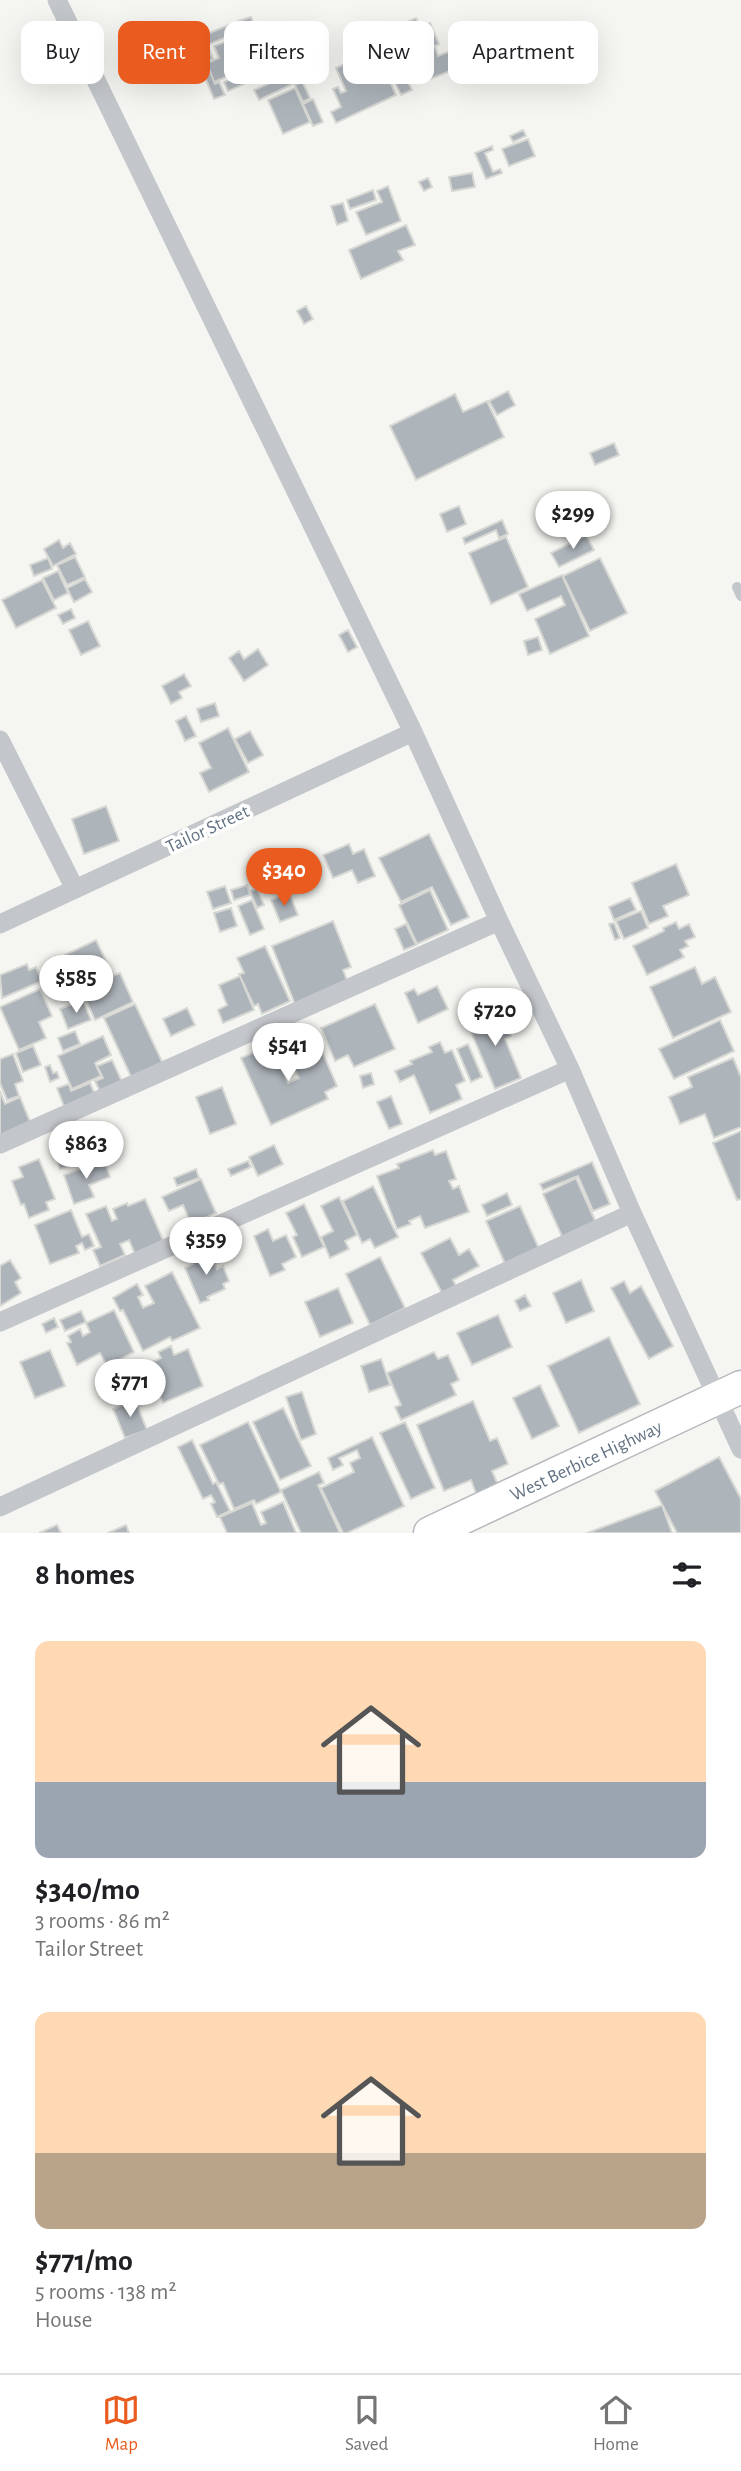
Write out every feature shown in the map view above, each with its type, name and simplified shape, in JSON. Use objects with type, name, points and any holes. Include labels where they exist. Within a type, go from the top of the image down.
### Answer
[{"type":"main road","name":"West Berbice Highway","points":[[430,1533],[729,1393]]},
{"type":"street","points":[[57,0],[413,732],[569,1069],[632,1213],[729,1393],[741,1449]]},
{"type":"street","name":"Tailor Street","points":[[0,924],[413,732]]},
{"type":"street","points":[[0,740],[75,889]]},
{"type":"street","points":[[0,1144],[499,921]]},
{"type":"street","points":[[0,1322],[569,1069]]},
{"type":"street","points":[[0,1507],[632,1213]]},
{"type":"building","points":[[224,27],[224,38],[210,44],[210,33]]},
{"type":"building","points":[[434,32],[439,44],[435,46],[438,56],[448,52],[448,72],[434,77]]},
{"type":"building","points":[[224,42],[224,78],[214,82],[210,62],[219,58],[214,46]]},
{"type":"building","points":[[343,65],[343,84],[391,84],[396,95],[336,123],[331,112],[341,107],[333,89],[338,87],[341,93],[346,91],[336,68]]},
{"type":"building","points":[[210,72],[215,84],[219,82],[225,95],[214,99],[208,84],[210,84]]},
{"type":"building","points":[[225,84],[244,84],[228,91]]},
{"type":"building","points":[[268,84],[293,84],[259,100],[254,90]]},
{"type":"building","points":[[303,84],[310,98],[303,102],[295,85]]},
{"type":"building","points":[[396,84],[409,84],[412,90],[401,95]]},
{"type":"building","points":[[295,88],[310,122],[283,134],[268,100]]},
{"type":"building","points":[[313,99],[323,122],[313,126],[303,104]]},
{"type":"building","points":[[523,130],[526,136],[513,142],[510,136]]},
{"type":"building","points":[[528,139],[535,156],[509,166],[502,149]]},
{"type":"building","points":[[492,146],[493,150],[485,153],[493,172],[500,169],[502,173],[486,179],[475,153]]},
{"type":"building","points":[[472,173],[475,187],[452,191],[449,177]]},
{"type":"building","points":[[428,178],[432,187],[424,191],[419,182]]},
{"type":"building","points":[[388,186],[401,221],[366,235],[356,212],[382,202],[377,191]]},
{"type":"building","points":[[373,190],[376,200],[350,209],[347,200]]},
{"type":"building","points":[[343,203],[348,221],[337,225],[331,206]]},
{"type":"building","points":[[406,225],[415,245],[398,251],[403,260],[361,279],[349,250]]},
{"type":"building","points":[[306,306],[313,319],[304,324],[297,311]]},
{"type":"building","points":[[508,391],[515,405],[497,415],[489,401]]},
{"type":"building","points":[[455,394],[463,412],[487,401],[504,437],[416,480],[390,426]]},
{"type":"building","points":[[614,443],[619,455],[595,465],[590,453]]},
{"type":"building","points":[[564,496],[572,513],[554,522],[546,504]]},
{"type":"building","points":[[459,506],[466,524],[447,532],[440,514]]},
{"type":"building","points":[[502,520],[508,534],[499,538],[496,530],[465,544],[463,538]]},
{"type":"building","points":[[586,535],[594,550],[559,567],[551,553]]},
{"type":"building","points":[[506,537],[528,587],[491,604],[469,553]]},
{"type":"building","points":[[59,540],[63,548],[70,543],[76,554],[53,566],[44,549]]},
{"type":"building","points":[[75,557],[85,577],[67,585],[57,565]]},
{"type":"building","points":[[48,558],[52,569],[34,576],[30,565]]},
{"type":"building","points":[[600,558],[627,613],[590,631],[563,576]]},
{"type":"building","points":[[58,571],[68,593],[54,600],[43,578]]},
{"type":"building","points":[[562,575],[589,636],[550,654],[535,619],[565,605],[561,596],[527,611],[519,594]]},
{"type":"building","points":[[85,579],[92,592],[74,602],[67,588]]},
{"type":"building","points":[[42,580],[56,608],[16,628],[2,600]]},
{"type":"building","points":[[71,609],[75,618],[63,624],[58,615]]},
{"type":"building","points":[[88,621],[100,646],[81,655],[69,630]]},
{"type":"building","points":[[348,630],[357,647],[348,652],[339,635]]},
{"type":"building","points":[[538,637],[542,650],[528,655],[524,641]]},
{"type":"building","points":[[258,649],[268,665],[244,681],[229,658],[239,651],[244,659]]},
{"type":"building","points":[[184,674],[191,686],[179,692],[182,698],[171,704],[162,686]]},
{"type":"building","points":[[215,703],[219,716],[201,722],[197,709]]},
{"type":"building","points":[[186,716],[196,736],[185,741],[176,721]]},
{"type":"building","points":[[228,728],[249,772],[209,792],[200,773],[211,768],[199,743]]},
{"type":"building","points":[[250,731],[263,755],[248,763],[235,739]]},
{"type":"building","points":[[106,806],[119,841],[84,854],[72,819]]},
{"type":"building","points":[[429,834],[469,917],[451,925],[432,887],[401,902],[379,858]]},
{"type":"building","points":[[349,844],[353,854],[364,849],[375,876],[358,883],[352,870],[333,878],[323,855]]},
{"type":"building","points":[[676,864],[689,895],[663,906],[668,916],[649,924],[632,883]]},
{"type":"building","points":[[247,885],[250,895],[234,900],[231,890]]},
{"type":"building","points":[[225,886],[231,903],[213,909],[207,892]]},
{"type":"building","points":[[257,889],[264,905],[257,908],[250,891]]},
{"type":"building","points":[[430,890],[448,930],[417,944],[399,905]]},
{"type":"building","points":[[289,893],[298,915],[280,922],[271,900]]},
{"type":"building","points":[[630,898],[636,910],[614,920],[609,907]]},
{"type":"building","points":[[252,900],[264,929],[250,935],[238,906]]},
{"type":"building","points":[[231,908],[237,926],[220,932],[214,913]]},
{"type":"building","points":[[641,911],[648,928],[624,939],[616,921]]},
{"type":"building","points":[[333,921],[351,967],[343,970],[349,985],[296,1007],[272,946]]},
{"type":"building","points":[[676,922],[679,929],[689,924],[695,937],[685,941],[688,946],[680,950],[684,957],[647,975],[633,946]]},
{"type":"building","points":[[614,923],[620,938],[615,940],[609,924]]},
{"type":"building","points":[[406,924],[416,945],[404,950],[395,929]]},
{"type":"building","points":[[96,940],[113,976],[120,973],[133,1002],[95,1020],[65,955]]},
{"type":"building","points":[[265,946],[290,1001],[262,1014],[258,1004],[254,1006],[239,974],[244,973],[237,958]]},
{"type":"building","points":[[27,964],[29,970],[36,967],[42,981],[2,998],[0,975]]},
{"type":"building","points":[[695,967],[702,984],[715,977],[731,1012],[673,1038],[650,987]]},
{"type":"building","points":[[240,976],[254,1010],[223,1023],[218,1010],[227,1005],[219,985]]},
{"type":"building","points":[[437,986],[448,1009],[418,1023],[405,993],[414,989],[418,995]]},
{"type":"building","points":[[40,989],[52,1016],[39,1022],[46,1038],[19,1050],[0,1007]]},
{"type":"building","points":[[83,1000],[91,1020],[68,1029],[60,1009]]},
{"type":"building","points":[[135,1004],[164,1066],[133,1081],[104,1018]]},
{"type":"building","points":[[375,1004],[395,1049],[354,1067],[348,1055],[335,1061],[321,1028]]},
{"type":"building","points":[[187,1008],[195,1025],[171,1036],[163,1019]]},
{"type":"building","points":[[493,1011],[496,1017],[502,1014],[511,1036],[505,1039],[521,1078],[495,1089],[467,1022]]},
{"type":"building","points":[[720,1020],[734,1051],[674,1079],[659,1049]]},
{"type":"building","points":[[298,1028],[306,1049],[278,1060],[270,1039]]},
{"type":"building","points":[[75,1031],[80,1044],[63,1051],[58,1038]]},
{"type":"building","points":[[103,1036],[111,1055],[95,1063],[101,1076],[72,1089],[58,1056]]},
{"type":"building","points":[[440,1042],[445,1053],[452,1050],[465,1081],[456,1085],[462,1099],[430,1113],[414,1075],[400,1082],[395,1071],[432,1052],[429,1047]]},
{"type":"building","points":[[468,1044],[482,1077],[471,1082],[457,1049]]},
{"type":"building","points":[[271,1045],[288,1083],[299,1078],[293,1065],[322,1051],[337,1086],[325,1092],[328,1099],[271,1125],[241,1058]]},
{"type":"building","points":[[33,1046],[41,1065],[23,1072],[16,1053]]},
{"type":"building","points":[[13,1054],[23,1081],[15,1084],[19,1096],[7,1100],[0,1083],[0,1059]]},
{"type":"building","points":[[733,1058],[741,1077],[741,1127],[714,1138],[705,1114],[680,1124],[669,1097],[692,1087],[688,1077]]},
{"type":"building","points":[[112,1060],[124,1086],[102,1096],[95,1081],[103,1078],[97,1066]]},
{"type":"building","points":[[50,1065],[59,1078],[50,1082],[45,1067]]},
{"type":"building","points":[[371,1073],[374,1084],[363,1088],[360,1076]]},
{"type":"building","points":[[90,1083],[96,1097],[65,1109],[57,1088],[69,1084],[71,1091]]},
{"type":"building","points":[[222,1087],[236,1124],[210,1134],[196,1097]]},
{"type":"building","points":[[0,1091],[5,1104],[20,1097],[31,1124],[0,1137]]},
{"type":"building","points":[[391,1096],[402,1124],[389,1129],[377,1102]]},
{"type":"building","points":[[741,1131],[741,1199],[737,1200],[713,1143]]},
{"type":"building","points":[[77,1144],[79,1150],[92,1146],[96,1157],[60,1169],[54,1151]]},
{"type":"building","points":[[274,1145],[283,1164],[258,1176],[249,1157]]},
{"type":"building","points":[[433,1150],[435,1155],[446,1151],[456,1179],[449,1181],[453,1189],[459,1186],[469,1212],[425,1228],[420,1216],[409,1221],[411,1224],[397,1229],[377,1176],[399,1168],[397,1164]]},
{"type":"building","points":[[39,1159],[55,1199],[46,1202],[49,1210],[29,1218],[12,1181],[23,1177],[19,1167]]},
{"type":"building","points":[[104,1160],[110,1177],[89,1185],[94,1197],[74,1204],[64,1175]]},
{"type":"building","points":[[248,1161],[251,1167],[231,1176],[228,1169]]},
{"type":"building","points":[[592,1162],[610,1204],[593,1211],[578,1176],[543,1190],[540,1184]]},
{"type":"building","points":[[196,1169],[199,1178],[177,1186],[174,1178]]},
{"type":"building","points":[[576,1178],[597,1225],[564,1241],[543,1194]]},
{"type":"building","points":[[201,1179],[216,1213],[191,1224],[183,1205],[169,1211],[162,1197]]},
{"type":"building","points":[[373,1186],[398,1237],[375,1248],[370,1239],[362,1243],[343,1201]]},
{"type":"building","points":[[507,1193],[512,1205],[487,1216],[482,1205]]},
{"type":"building","points":[[339,1197],[357,1235],[345,1241],[349,1249],[330,1258],[321,1237],[333,1231],[321,1206]]},
{"type":"building","points":[[145,1199],[164,1242],[135,1254],[129,1240],[120,1244],[125,1255],[100,1266],[93,1250],[101,1247],[86,1214],[106,1206],[112,1221],[117,1219],[113,1209]]},
{"type":"building","points":[[304,1204],[324,1247],[302,1257],[293,1237],[297,1235],[286,1213]]},
{"type":"building","points":[[520,1206],[540,1251],[506,1266],[486,1221]]},
{"type":"building","points":[[71,1210],[82,1237],[89,1234],[94,1246],[85,1250],[82,1243],[76,1246],[79,1253],[50,1264],[35,1225]]},
{"type":"building","points":[[268,1229],[273,1241],[286,1235],[296,1257],[282,1264],[285,1270],[270,1276],[254,1236]]},
{"type":"building","points":[[450,1238],[459,1255],[469,1249],[479,1266],[453,1280],[456,1286],[442,1293],[421,1253]]},
{"type":"building","points":[[210,1252],[217,1269],[223,1266],[229,1281],[223,1284],[225,1289],[200,1303],[185,1268],[193,1264],[191,1260]]},
{"type":"building","points":[[380,1257],[405,1308],[370,1325],[346,1274]]},
{"type":"building","points":[[10,1260],[21,1278],[15,1282],[21,1293],[0,1306],[0,1266]]},
{"type":"building","points":[[172,1272],[200,1328],[172,1341],[170,1337],[143,1351],[123,1310],[120,1311],[113,1298],[137,1284],[143,1295],[138,1297],[143,1308],[154,1303],[145,1286]]},
{"type":"building","points":[[581,1280],[594,1311],[566,1323],[553,1293]]},
{"type":"building","points":[[624,1281],[630,1293],[641,1286],[673,1346],[649,1359],[611,1288]]},
{"type":"building","points":[[338,1288],[353,1323],[320,1337],[305,1302]]},
{"type":"building","points":[[525,1295],[531,1306],[520,1311],[515,1301]]},
{"type":"building","points":[[114,1310],[134,1352],[107,1366],[100,1353],[77,1365],[67,1343],[71,1342],[68,1336],[80,1329],[83,1336],[90,1332],[86,1323]]},
{"type":"building","points":[[81,1311],[86,1322],[65,1331],[60,1320]]},
{"type":"building","points":[[498,1315],[512,1347],[472,1365],[457,1333]]},
{"type":"building","points":[[54,1318],[58,1327],[46,1333],[42,1324]]},
{"type":"building","points":[[609,1337],[640,1404],[579,1433],[548,1366]]},
{"type":"building","points":[[171,1346],[174,1355],[188,1349],[203,1386],[163,1403],[148,1364],[161,1358],[158,1352]]},
{"type":"building","points":[[50,1350],[65,1386],[35,1398],[20,1362]]},
{"type":"building","points":[[434,1352],[438,1359],[448,1355],[459,1380],[451,1384],[456,1395],[401,1420],[395,1407],[401,1405],[387,1373]]},
{"type":"building","points":[[381,1359],[390,1385],[369,1392],[361,1366]]},
{"type":"building","points":[[540,1385],[559,1426],[532,1439],[513,1398]]},
{"type":"building","points":[[302,1392],[316,1434],[301,1440],[286,1397]]},
{"type":"building","points":[[135,1400],[147,1430],[125,1438],[113,1409]]},
{"type":"building","points":[[473,1401],[490,1441],[497,1438],[508,1464],[492,1471],[499,1487],[477,1496],[471,1480],[444,1491],[417,1425]]},
{"type":"building","points":[[283,1408],[311,1466],[280,1480],[253,1422]]},
{"type":"building","points":[[248,1422],[281,1492],[256,1504],[254,1500],[234,1509],[223,1483],[219,1484],[200,1445]]},
{"type":"building","points":[[405,1422],[435,1488],[411,1499],[380,1433]]},
{"type":"building","points":[[372,1437],[404,1506],[343,1533],[321,1488],[354,1472],[350,1463],[360,1458],[357,1450],[339,1458],[343,1465],[333,1470],[328,1458]]},
{"type":"building","points":[[192,1440],[213,1484],[216,1482],[230,1511],[217,1517],[211,1504],[215,1502],[211,1495],[203,1499],[178,1447]]},
{"type":"building","points":[[719,1457],[741,1499],[741,1533],[677,1533],[655,1491]]},
{"type":"building","points":[[319,1472],[324,1483],[318,1485],[340,1533],[301,1533],[281,1490]]},
{"type":"building","points":[[283,1502],[296,1533],[227,1533],[220,1517],[252,1503],[261,1525],[266,1523],[261,1512]]},
{"type":"building","points":[[662,1505],[672,1533],[587,1533]]},
{"type":"building","points":[[57,1525],[61,1533],[39,1533]]},
{"type":"building","points":[[126,1525],[129,1533],[108,1533]]}]
